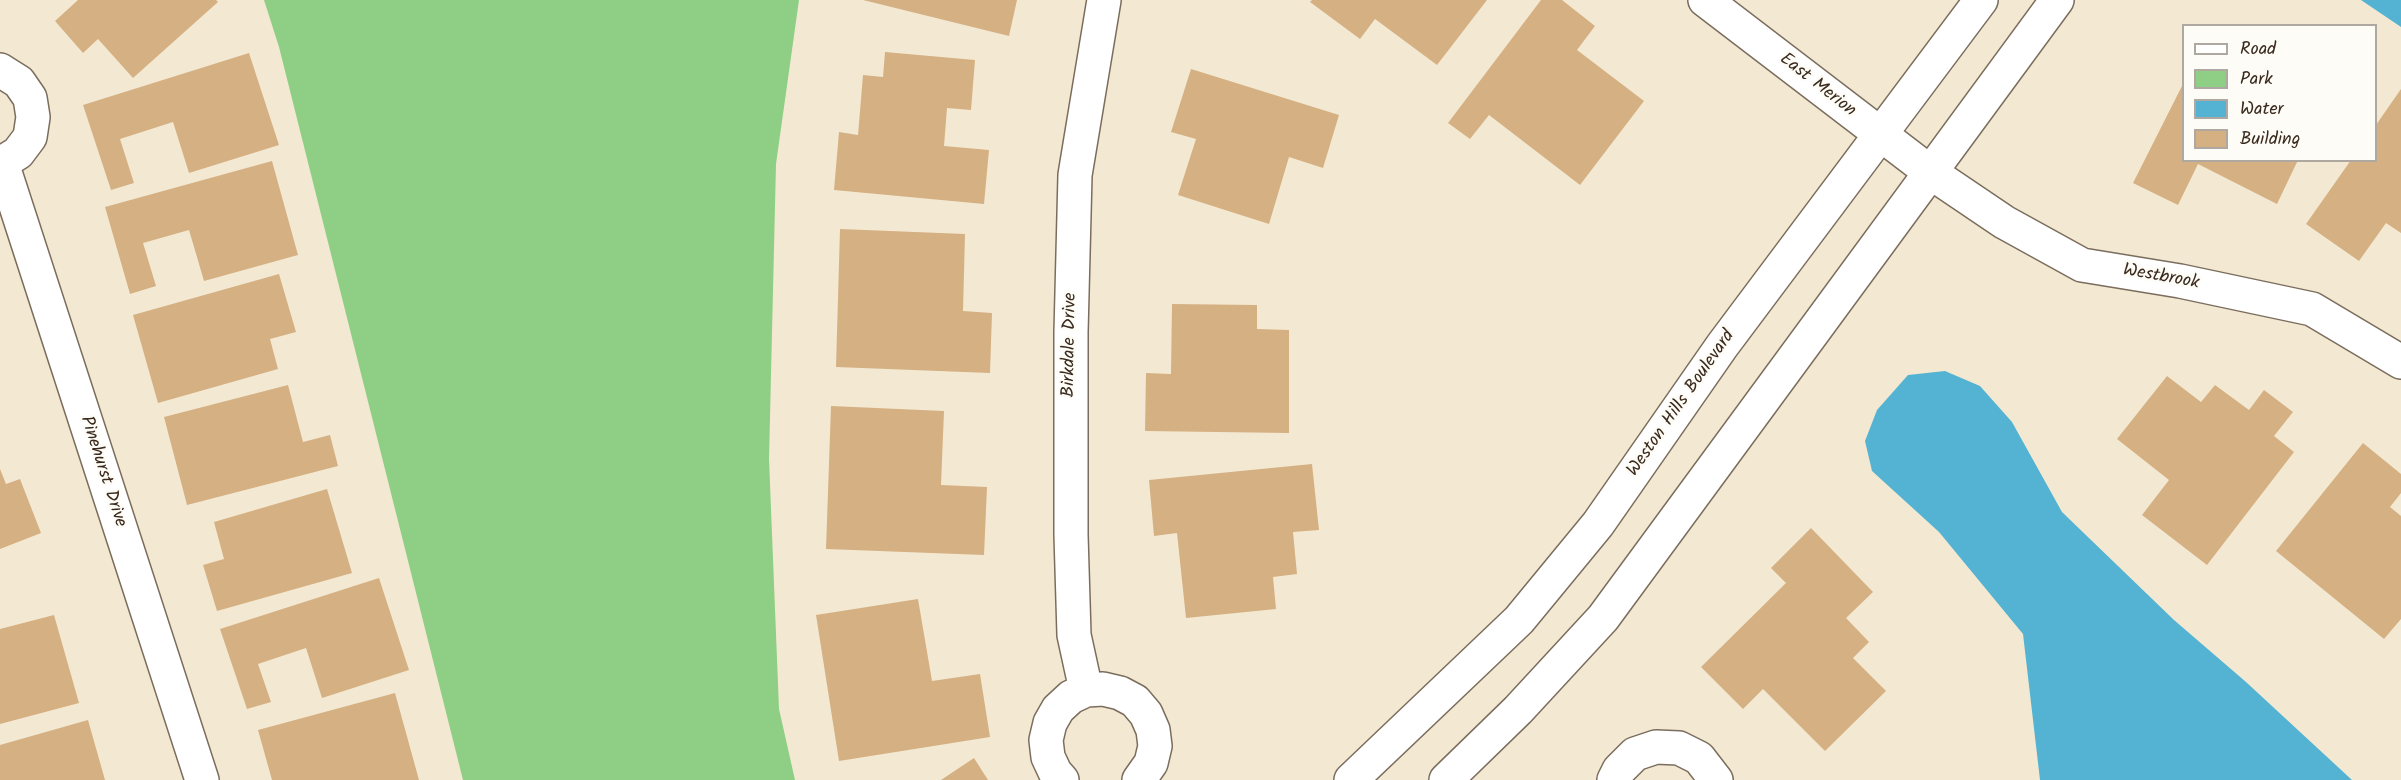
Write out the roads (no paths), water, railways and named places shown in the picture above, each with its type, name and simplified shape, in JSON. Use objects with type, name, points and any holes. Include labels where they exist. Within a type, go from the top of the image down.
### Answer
[{"type":"street","name":"Birkdale Drive","points":[[1086,690],[1074,635],[1071,535],[1071,332],[1075,175],[1104,0]]},
{"type":"street","name":"East Merion","points":[[1705,0],[1930,172]]},
{"type":"street","name":"Weston Hills Boulevard","points":[[1351,780],[1519,620],[1591,533],[1722,346],[1981,0]]},
{"type":"street","points":[[1446,780],[1518,710],[1603,618],[2057,0]]},
{"type":"street","name":"Pinehurst Drive","points":[[0,70],[19,82],[30,99],[33,117],[30,137],[18,153],[1,164],[202,780]]},
{"type":"street","name":"Westbrook","points":[[1930,172],[2004,222],[2082,265],[2181,281],[2312,309],[2401,362]]},
{"type":"street","points":[[1062,780],[1054,772],[1048,757],[1046,740],[1050,723],[1058,709],[1071,697],[1086,690],[1103,689],[1120,693],[1135,701],[1146,714],[1153,730],[1155,746],[1151,763],[1139,780]]},
{"type":"street","points":[[1614,780],[1619,770],[1635,754],[1656,747],[1679,748],[1699,758],[1716,780]]},
{"type":"water","points":[[2361,0],[2401,0],[2401,27]]},
{"type":"water","points":[[1945,371],[1980,386],[2012,422],[2062,512],[2174,620],[2246,682],[2352,780],[2040,780],[2023,634],[1939,532],[1872,471],[1865,441],[1877,410],[1908,375]]}]
